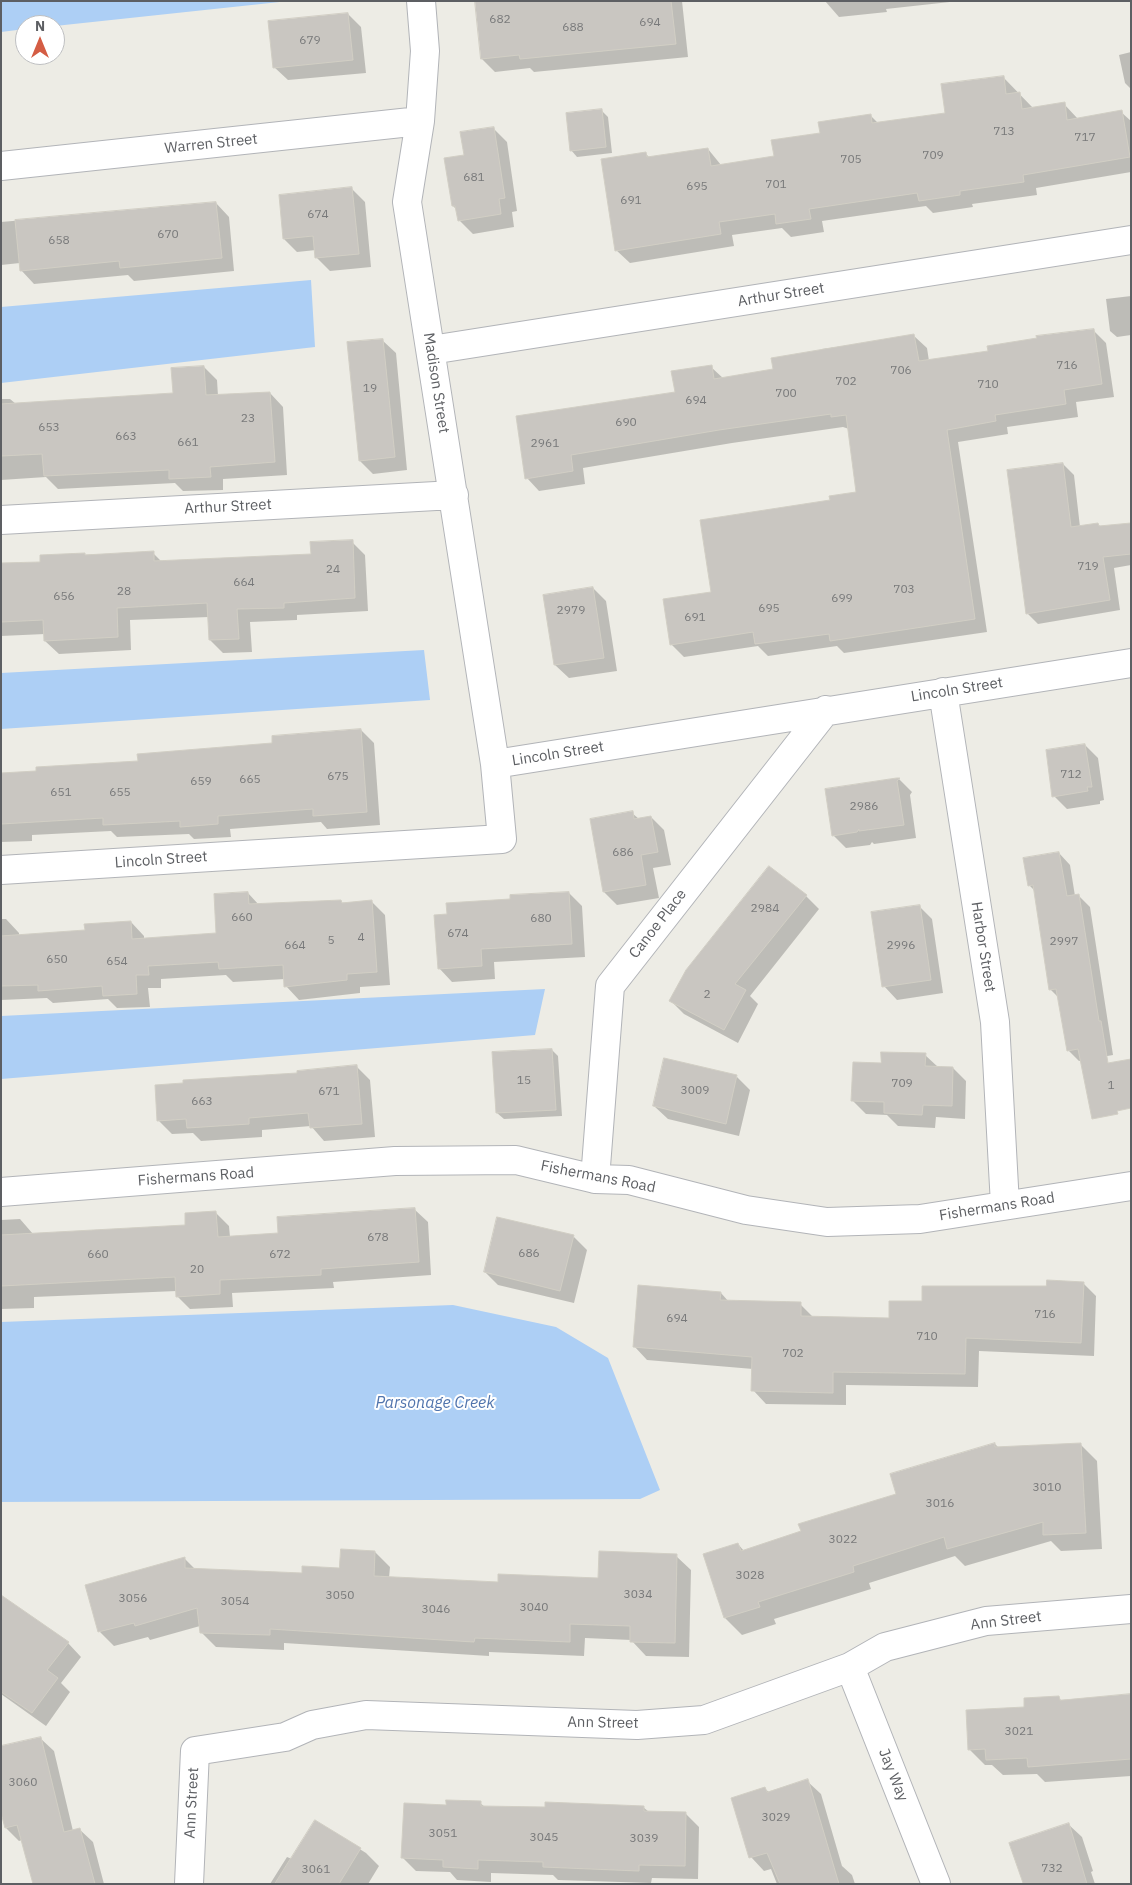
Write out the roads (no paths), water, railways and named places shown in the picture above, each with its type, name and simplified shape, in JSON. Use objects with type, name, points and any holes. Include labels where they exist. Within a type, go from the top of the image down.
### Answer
[{"type":"street","name":"Madison Street","points":[[421,1],[425,51],[420,121],[408,202],[495,764]]},
{"type":"street","name":"Warren Street","points":[[1,166],[420,121]]},
{"type":"street","name":"Arthur Street","points":[[431,350],[1131,240]]},
{"type":"street","name":"Arthur Street","points":[[1,520],[454,495]]},
{"type":"street","name":"Lincoln Street","points":[[1,870],[502,839],[495,764],[1131,663]]},
{"type":"street","name":"Harbor Street","points":[[943,692],[995,1022],[1005,1205]]},
{"type":"street","name":"Canoe Place","points":[[595,1179],[610,986],[826,710]]},
{"type":"street","name":"Fishermans Road","points":[[1,1192],[395,1161],[516,1160],[595,1179],[629,1180],[746,1210],[827,1222],[920,1219],[1131,1186]]},
{"type":"street","name":"Ann Street","points":[[189,1884],[195,1751],[285,1737],[312,1725],[366,1715],[637,1725],[704,1720],[850,1666],[885,1647],[986,1621],[1131,1609]]},
{"type":"street","name":"Jay Way","points":[[850,1666],[936,1884]]},
{"type":"water","points":[[1,1],[289,1],[65,25],[65,15],[15,15],[15,30],[1,32]]},
{"type":"water","points":[[311,280],[315,347],[1,383],[1,307]]},
{"type":"water","points":[[424,650],[430,700],[1,729],[1,673]]},
{"type":"water","points":[[545,989],[535,1035],[1,1079],[1,1016]]},
{"type":"water","name":"Parsonage Creek","points":[[453,1305],[556,1327],[608,1358],[660,1490],[640,1499],[1,1502],[1,1322]]}]
